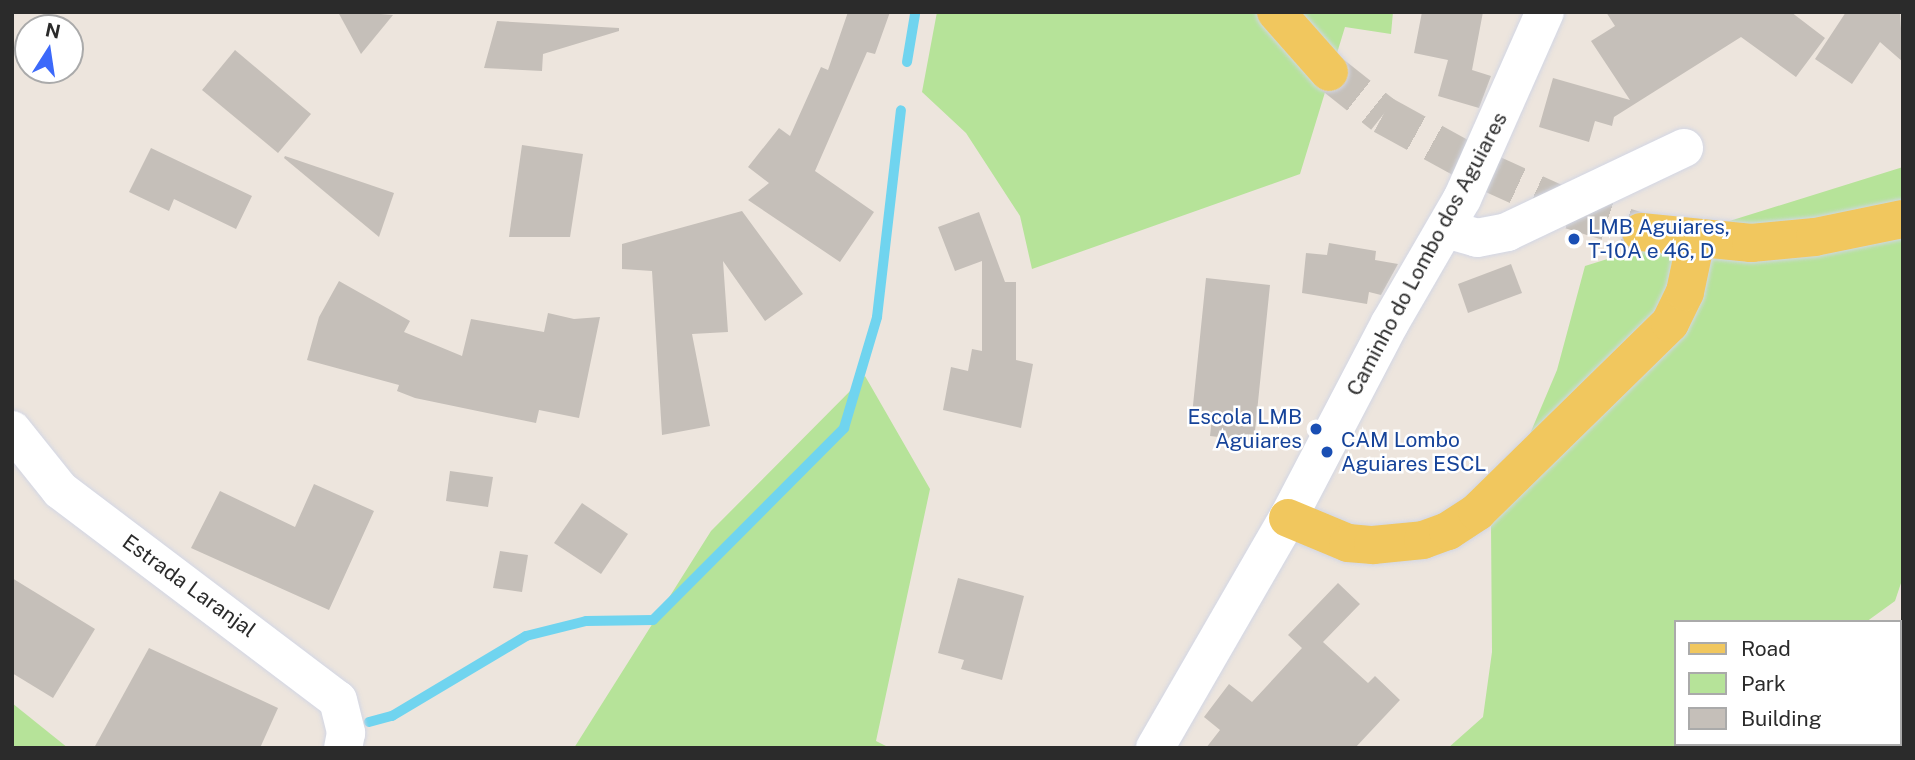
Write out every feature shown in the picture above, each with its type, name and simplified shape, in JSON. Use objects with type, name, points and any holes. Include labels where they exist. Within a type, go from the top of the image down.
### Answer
[{"type":"main road","points":[[1276,12],[1329,72]]},
{"type":"main road","points":[[1642,232],[1696,240],[1751,243],[1815,237],[1903,219]]},
{"type":"main road","points":[[1288,518],[1348,543],[1397,545],[1448,531],[1476,512],[1670,323],[1685,292],[1696,240]]},
{"type":"street","name":"Caminho do Lombo dos Aguiares","points":[[1155,748],[1288,518],[1390,323],[1446,229],[1510,100],[1545,12]]},
{"type":"street","points":[[1446,229],[1478,238],[1507,232],[1684,148]]},
{"type":"street","name":"Estrada Laranjal","points":[[12,430],[60,490],[338,700],[346,733],[343,748]]},
{"type":"green space","points":[[937,12],[1393,12],[1391,34],[1345,27],[1300,174],[1032,269],[1020,216],[966,133],[922,92]]},
{"type":"green space","points":[[1903,167],[1903,577],[1895,601],[1869,620],[1674,620],[1674,746],[1744,746],[1743,748],[1448,748],[1483,717],[1492,652],[1491,526],[1557,370],[1585,266]]},
{"type":"green space","points":[[865,376],[930,489],[876,741],[890,748],[574,748],[711,531]]},
{"type":"green space","points":[[12,703],[68,748],[12,748]]},
{"type":"building","points":[[338,12],[355,12],[393,15],[361,54]]},
{"type":"building","points":[[848,12],[890,12],[875,54],[867,52],[815,171],[874,212],[840,262],[748,200],[769,183],[748,167],[779,128],[790,136],[821,67],[828,70]]},
{"type":"building","points":[[1422,12],[1483,12],[1472,70],[1491,76],[1479,108],[1438,96],[1448,60],[1414,53]]},
{"type":"building","points":[[1606,12],[1791,12],[1825,38],[1796,77],[1741,37],[1614,117],[1612,126],[1595,121],[1589,142],[1539,127],[1553,78],[1630,100],[1591,41],[1615,26]]},
{"type":"building","points":[[1846,12],[1900,12],[1903,62],[1880,42],[1852,84],[1815,59]]},
{"type":"building","points":[[497,21],[619,28],[619,31],[543,54],[542,71],[484,68]]},
{"type":"building","points":[[235,50],[311,114],[278,153],[202,90]]},
{"type":"building","points":[[522,145],[583,154],[570,237],[509,237]]},
{"type":"building","points":[[151,148],[252,196],[236,229],[174,199],[169,211],[129,192]]},
{"type":"building","points":[[285,156],[394,193],[379,237],[284,158]]},
{"type":"building","points":[[742,211],[803,294],[765,321],[723,261],[728,332],[692,334],[710,426],[662,435],[652,271],[622,269],[622,244]]},
{"type":"building","points":[[979,212],[1005,282],[1016,282],[1016,360],[1033,364],[1021,428],[943,410],[951,367],[968,371],[972,349],[982,351],[982,261],[955,271],[938,227]]},
{"type":"building","points":[[1329,243],[1376,251],[1375,260],[1398,264],[1381,295],[1369,292],[1367,304],[1302,293],[1306,253],[1327,255]]},
{"type":"building","points":[[1511,264],[1522,293],[1468,313],[1458,284]]},
{"type":"building","points":[[1206,278],[1270,285],[1254,441],[1210,436],[1212,417],[1192,415]]},
{"type":"building","points":[[339,281],[410,321],[404,332],[462,356],[471,319],[544,332],[548,313],[574,319],[600,317],[579,418],[539,410],[536,423],[415,398],[397,391],[399,385],[307,360],[319,317]]},
{"type":"building","points":[[450,471],[493,477],[488,507],[446,501]]},
{"type":"building","points":[[314,484],[374,511],[329,610],[191,548],[220,491],[295,527]]},
{"type":"building","points":[[582,503],[628,534],[601,574],[554,543]]},
{"type":"building","points":[[500,551],[528,555],[522,592],[493,588]]},
{"type":"building","points":[[12,578],[95,629],[53,698],[12,673]]},
{"type":"building","points":[[958,578],[1024,596],[1002,680],[961,669],[964,660],[938,653]]},
{"type":"building","points":[[1338,583],[1360,604],[1323,642],[1368,683],[1375,676],[1400,700],[1355,748],[1206,748],[1220,730],[1204,717],[1229,684],[1252,702],[1302,648],[1288,635]]},
{"type":"building","points":[[149,648],[278,708],[260,748],[94,748]]},
{"type":"waterway","points":[[907,62],[915,14]]},
{"type":"waterway","points":[[369,722],[392,716],[526,636],[586,621],[653,620],[844,428],[877,317],[901,110]]},
{"type":"tunnel","points":[[1329,72],[1383,115],[1483,170],[1571,210],[1641,232]]},
{"type":"place","name":"LMB Aguiares, T-10A e 46, D","points":[[1574,239]]},
{"type":"place","name":"Escola LMB Aguiares","points":[[1316,429]]},
{"type":"place","name":"CAM Lombo Aguiares ESCL","points":[[1327,452]]}]
